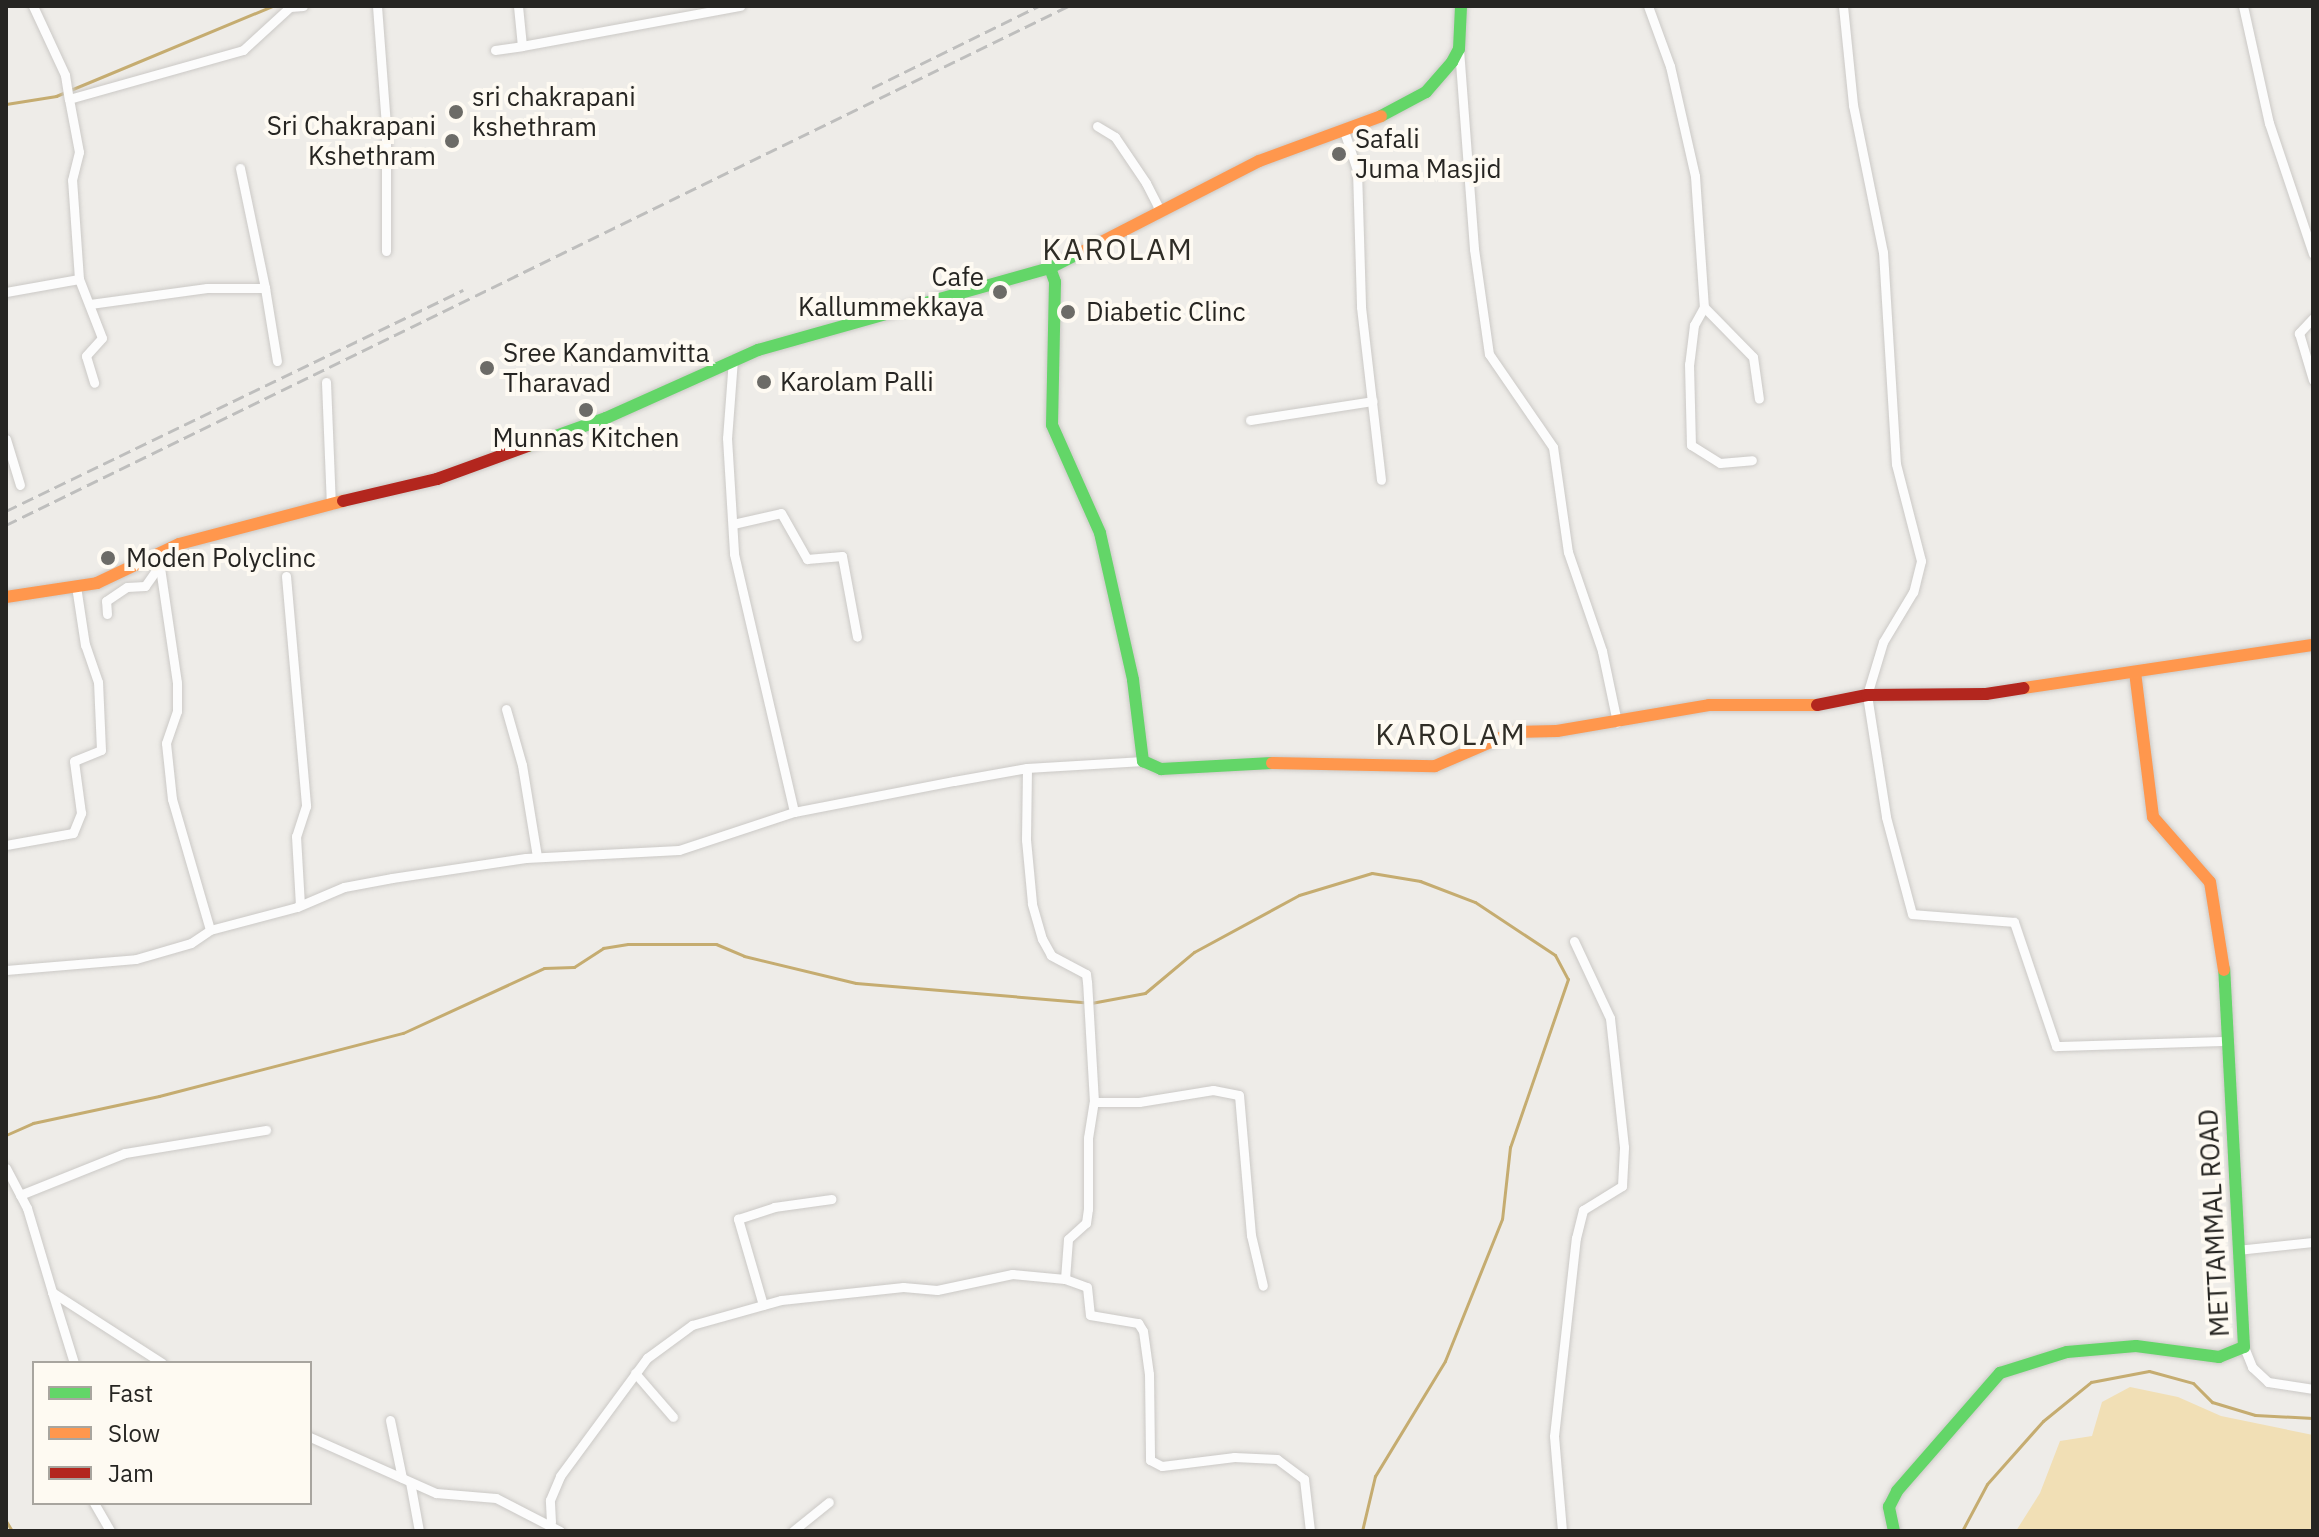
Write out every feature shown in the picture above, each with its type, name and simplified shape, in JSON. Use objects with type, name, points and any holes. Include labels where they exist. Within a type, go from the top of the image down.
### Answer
[{"type":"main road","points":[[6,597],[97,583],[159,559],[173,547],[231,527],[331,505],[465,469],[606,418],[733,359],[1050,268],[1259,161],[1398,110],[1426,92],[1459,49],[1461,6]]},
{"type":"main road","points":[[1050,268],[1055,282],[1052,425],[1100,533],[1133,680],[1143,761],[1161,769],[1280,763],[1435,766],[1514,732],[1617,722],[1709,705],[1833,705],[1867,695],[1986,694],[2313,645]]},
{"type":"main road","name":"METTAMMAL ROAD","points":[[1894,1531],[1889,1507],[1897,1491],[2000,1373],[2067,1352],[2136,1346],[2219,1357],[2244,1347],[2215,897],[2210,882],[2153,817],[2135,672]]},
{"type":"street","points":[[33,6],[68,94],[79,152],[72,180],[79,279],[102,343],[86,356],[94,383]]},
{"type":"street","points":[[68,94],[243,50],[290,7],[303,6]]},
{"type":"street","points":[[377,6],[386,125],[386,251]]},
{"type":"street","points":[[518,6],[522,46]]},
{"type":"street","points":[[495,50],[740,6]]},
{"type":"street","points":[[1648,6],[1670,66],[1695,176],[1704,307],[1694,325],[1689,364],[1691,445],[1720,463],[1752,460]]},
{"type":"street","points":[[1843,6],[1859,145],[1883,252],[1896,464],[1921,572],[1883,642],[1867,695],[1886,817],[1912,914],[2014,922],[2056,1046],[2226,1041]]},
{"type":"street","points":[[2243,6],[2269,123],[2313,254]]},
{"type":"street","points":[[1459,49],[1474,249],[1489,354],[1553,447],[1568,552],[1602,651],[1617,722]]},
{"type":"street","points":[[1097,126],[1115,137],[1146,183],[1158,207],[1156,214]]},
{"type":"street","points":[[1344,131],[1357,170],[1361,307],[1381,480]]},
{"type":"street","points":[[240,168],[277,361]]},
{"type":"street","points":[[6,292],[79,279]]},
{"type":"street","points":[[90,304],[207,288],[265,288]]},
{"type":"street","points":[[1704,307],[1753,357],[1759,399]]},
{"type":"street","points":[[2313,318],[2299,333],[2313,380]]},
{"type":"street","points":[[733,359],[727,438],[734,554],[794,812]]},
{"type":"street","points":[[326,382],[331,505]]},
{"type":"street","points":[[1250,420],[1373,401]]},
{"type":"street","points":[[6,439],[20,485]]},
{"type":"street","points":[[733,524],[781,513],[807,559],[842,556],[857,637]]},
{"type":"street","points":[[107,614],[106,601],[127,587],[145,586],[159,559]]},
{"type":"street","points":[[159,559],[177,683],[177,711],[166,743],[172,799],[210,930]]},
{"type":"street","points":[[286,576],[306,806],[294,858],[300,905]]},
{"type":"street","points":[[6,845],[73,833],[81,813],[74,761],[101,750],[98,682],[85,645],[76,586]]},
{"type":"street","points":[[506,709],[522,765],[537,857]]},
{"type":"street","points":[[6,970],[136,959],[191,943],[210,930],[300,905],[344,887],[537,857],[679,850],[794,812],[1027,768],[1143,761]]},
{"type":"street","points":[[1027,768],[1032,903],[1051,955],[1086,974],[1094,1102],[1086,1223],[1068,1239],[1065,1279]]},
{"type":"street","points":[[1562,1531],[1554,1436],[1576,1238],[1583,1210],[1622,1186],[1624,1147],[1610,1018],[1574,941]]},
{"type":"street","points":[[1094,1102],[1139,1102],[1213,1090],[1239,1095],[1251,1235],[1263,1286]]},
{"type":"street","points":[[20,1195],[125,1153],[266,1130]]},
{"type":"street","points":[[6,1168],[20,1195],[73,1361]]},
{"type":"street","points":[[763,1305],[738,1219],[774,1207],[831,1199]]},
{"type":"street","points":[[2237,1250],[2313,1242]]},
{"type":"street","points":[[551,1522],[552,1488],[635,1373],[692,1325],[763,1305],[903,1287],[937,1290],[1012,1274],[1065,1279],[1087,1287],[1090,1315],[1138,1323],[1143,1331],[1150,1460],[1162,1466],[1234,1457],[1277,1459],[1304,1479],[1310,1531]]},
{"type":"street","points":[[52,1292],[159,1361]]},
{"type":"street","points":[[2244,1347],[2252,1367],[2268,1382],[2313,1389]]},
{"type":"street","points":[[635,1373],[673,1417]]},
{"type":"street","points":[[390,1420],[419,1531]]},
{"type":"street","points":[[312,1438],[436,1493],[496,1498],[551,1522],[560,1531]]},
{"type":"street","points":[[793,1531],[829,1502]]},
{"type":"street","points":[[95,1505],[110,1531]]},
{"type":"shaded area","points":[[2130,1387],[2178,1397],[2221,1416],[2313,1435],[2313,1531],[2016,1531],[2040,1493],[2060,1441],[2092,1436],[2102,1402]]},
{"type":"waterway","points":[[6,104],[56,96],[272,6]]},
{"type":"waterway","points":[[1091,1003],[1145,993],[1194,952],[1299,895],[1372,873],[1420,881],[1475,902],[1555,955],[1568,979],[1510,1147],[1502,1219],[1445,1361],[1375,1476],[1362,1531]]},
{"type":"waterway","points":[[6,1135],[33,1123],[159,1096],[403,1033],[544,968],[574,967],[603,948],[628,944],[716,944],[744,956],[856,983],[1084,1002]]},
{"type":"waterway","points":[[1962,1531],[1987,1484],[2043,1421],[2091,1382],[2149,1371],[2193,1383],[2212,1402],[2255,1415],[2313,1418]]},
{"type":"waterway","points":[[6,1521],[12,1531]]},
{"type":"railway","points":[[872,88],[1039,6]]},
{"type":"railway","points":[[6,525],[1068,6]]},
{"type":"railway","points":[[6,511],[463,290]]},
{"type":"traffic: fast","points":[[1381,116],[1426,92],[1452,62],[1459,49],[1461,6]]},
{"type":"traffic: fast","points":[[528,446],[606,418],[758,350],[1050,268],[1080,253]]},
{"type":"traffic: fast","points":[[1050,268],[1055,282],[1052,425],[1100,533],[1133,680],[1143,761],[1161,769],[1272,763]]},
{"type":"traffic: fast","points":[[1894,1531],[1889,1507],[1897,1491],[2000,1373],[2067,1352],[2136,1346],[2219,1357],[2244,1347],[2224,970]]},
{"type":"traffic: slow","points":[[1080,253],[1259,161],[1381,116]]},
{"type":"traffic: slow","points":[[6,597],[97,583],[179,544],[343,501]]},
{"type":"traffic: slow","points":[[2024,688],[2313,645]]},
{"type":"traffic: slow","points":[[2135,672],[2153,817],[2210,882],[2224,970]]},
{"type":"traffic: slow","points":[[1272,763],[1435,766],[1514,732],[1557,731],[1709,705],[1817,705]]},
{"type":"traffic: jam","points":[[343,501],[437,479],[528,446]]},
{"type":"traffic: jam","points":[[1817,705],[1867,695],[1986,694],[2024,688]]},
{"type":"place","name":"sri chakrapani kshethram","points":[[456,112]]},
{"type":"place","name":"Sri Chakrapani Kshethram","points":[[452,141]]},
{"type":"place","name":"Safali Juma Masjid","points":[[1339,154]]},
{"type":"place","name":"Cafe Kallummekkaya","points":[[1000,292]]},
{"type":"place","name":"Diabetic Clinc","points":[[1068,312]]},
{"type":"place","name":"Sree Kandamvitta Tharavad","points":[[487,368]]},
{"type":"place","name":"Karolam Palli","points":[[764,382]]},
{"type":"place","name":"Munnas Kitchen","points":[[586,410]]},
{"type":"place","name":"Moden Polyclinc","points":[[108,558]]},
{"type":"district","name":"KAROLAM","points":[[1118,249]]},
{"type":"district","name":"KAROLAM","points":[[1451,734]]}]
